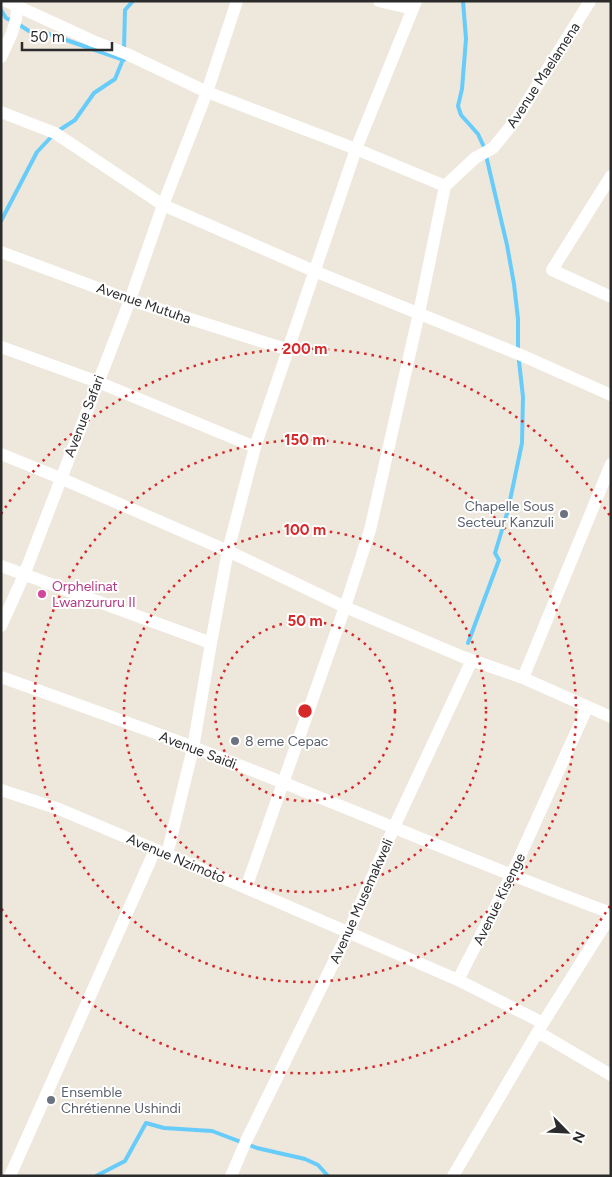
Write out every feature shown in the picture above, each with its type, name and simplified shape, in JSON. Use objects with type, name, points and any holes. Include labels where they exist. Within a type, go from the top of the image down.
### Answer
[{"type":"street","name":"Avenue Safari","points":[[1,626],[24,574],[130,300],[163,205],[207,92],[237,1]]},
{"type":"street","points":[[167,855],[193,748],[228,551],[255,447],[356,149],[414,5],[379,1]]},
{"type":"street","name":"Avenue Maelamena","points":[[445,186],[475,158],[494,148],[515,120],[590,1]]},
{"type":"street","points":[[14,2],[92,41],[124,53],[207,92],[356,149],[445,186],[419,313],[370,530],[246,888]]},
{"type":"street","points":[[1,57],[16,19],[14,2]]},
{"type":"street","points":[[1,112],[55,133],[163,205],[314,271],[518,354],[611,395]]},
{"type":"street","points":[[608,296],[552,270],[611,176]]},
{"type":"street","name":"Avenue Mutuha","points":[[1,252],[130,300],[289,350]]},
{"type":"street","points":[[1,347],[98,382],[255,447]]},
{"type":"street","points":[[1,454],[228,551],[345,606],[472,660],[523,678],[611,717]]},
{"type":"street","points":[[523,678],[611,464]]},
{"type":"street","points":[[1,566],[211,643]]},
{"type":"street","name":"Avenue Musemakweli","points":[[231,1176],[348,933],[394,827],[472,660]]},
{"type":"street","name":"Avenue Saidi","points":[[1,677],[193,748],[394,827],[511,876],[611,914]]},
{"type":"street","name":"Avenue Kisenge","points":[[458,980],[511,876],[587,708]]},
{"type":"street","name":"Avenue Nzimoto","points":[[1,790],[59,809],[348,933]]},
{"type":"street","points":[[10,1176],[155,850]]},
{"type":"street","points":[[453,1176],[540,1027],[611,914]]},
{"type":"street","points":[[348,933],[458,980],[540,1027],[611,1075]]},
{"type":"waterway","points":[[124,50],[125,10],[133,1]]},
{"type":"waterway","points":[[463,1],[466,39],[462,89],[458,106],[461,115],[478,134],[484,147],[507,245],[518,319],[518,352],[523,397],[522,443],[508,510],[495,553],[499,560],[468,643]]},
{"type":"waterway","points":[[1,10],[6,18],[12,21]]},
{"type":"waterway","points":[[18,24],[29,31],[46,33],[124,60]]},
{"type":"waterway","points":[[58,131],[75,120],[94,93],[115,79],[124,57]]},
{"type":"waterway","points":[[1,221],[37,152],[53,135]]},
{"type":"waterway","points":[[96,1176],[125,1161],[146,1123],[164,1128],[212,1131],[257,1148],[305,1159],[318,1165],[328,1176]]},
{"type":"place","name":"Chapelle Sous Secteur Kanzuli","points":[[564,514]]},
{"type":"place","name":"Orphelinat Lwanzururu II","points":[[42,594]]},
{"type":"place","name":"8 eme Cepac","points":[[235,741]]},
{"type":"place","name":"Ensemble Chrétienne Ushindi","points":[[51,1100]]}]
